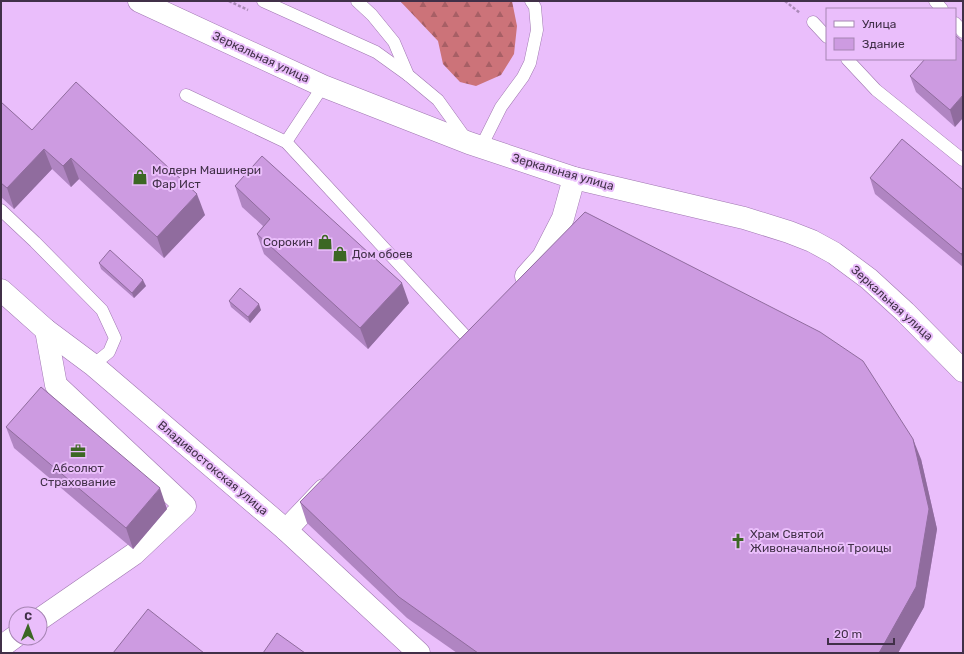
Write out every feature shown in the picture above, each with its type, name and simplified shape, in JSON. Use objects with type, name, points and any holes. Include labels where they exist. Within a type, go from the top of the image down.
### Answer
[{"type":"street","name":"Зеркальная улица","points":[[139,1],[323,86],[475,145],[574,178],[744,218],[812,241],[834,253],[869,279],[905,312],[963,371]]},
{"type":"street","points":[[512,293],[543,257],[563,218],[574,178]]},
{"type":"street","name":"Владивостокская улица","points":[[1,290],[46,330],[93,365],[286,530],[419,653]]},
{"type":"street","points":[[46,330],[56,385],[185,506],[134,554],[48,613]]},
{"type":"street","points":[[454,358],[475,335]]},
{"type":"street","points":[[286,530],[336,479]]},
{"type":"lane","points":[[263,1],[376,52],[408,74],[438,100],[475,145],[523,77],[530,63],[537,30],[533,3]]},
{"type":"lane","points":[[357,1],[372,15],[394,42],[408,74]]},
{"type":"lane","points":[[813,22],[826,37]]},
{"type":"lane","points":[[956,24],[963,32]]},
{"type":"lane","points":[[848,60],[876,90],[963,160]]},
{"type":"lane","points":[[286,142],[323,86]]},
{"type":"lane","points":[[186,95],[286,142],[475,335]]},
{"type":"lane","points":[[1,210],[102,310],[115,338],[108,352],[93,365]]},
{"type":"green space","points":[[400,1],[512,1],[517,26],[514,54],[501,75],[476,86],[460,82],[443,64],[438,41]]},
{"type":"building","points":[[956,36],[963,42],[963,95],[950,110],[910,76],[924,60],[956,60]]},
{"type":"building","points":[[76,82],[197,194],[157,237],[71,158],[63,166],[44,149],[7,188],[1,183],[1,102],[32,130]]},
{"type":"building","points":[[902,139],[963,190],[963,252],[961,254],[870,178]]},
{"type":"building","points":[[262,156],[402,283],[360,328],[257,234],[270,219],[235,186]]},
{"type":"building","points":[[585,212],[820,332],[863,361],[913,439],[929,509],[916,587],[879,653],[478,653],[399,597],[300,502]]},
{"type":"building","points":[[110,250],[143,280],[132,293],[99,263]]},
{"type":"building","points":[[240,288],[259,304],[248,317],[229,301]]},
{"type":"building","points":[[41,387],[160,488],[126,528],[6,427]]},
{"type":"building","points":[[148,609],[204,653],[113,653]]},
{"type":"building","points":[[277,633],[305,653],[263,653]]},
{"type":"place","name":"Модерн Машинери Фар Ист","points":[[140,177]]},
{"type":"place","name":"Сорокин","points":[[325,242]]},
{"type":"place","name":"Дом обоев","points":[[340,254]]},
{"type":"place","name":"Абсолют Страхование","points":[[78,451]]},
{"type":"place","name":"Храм Святой Живоначальной Троицы","points":[[738,541]]}]
